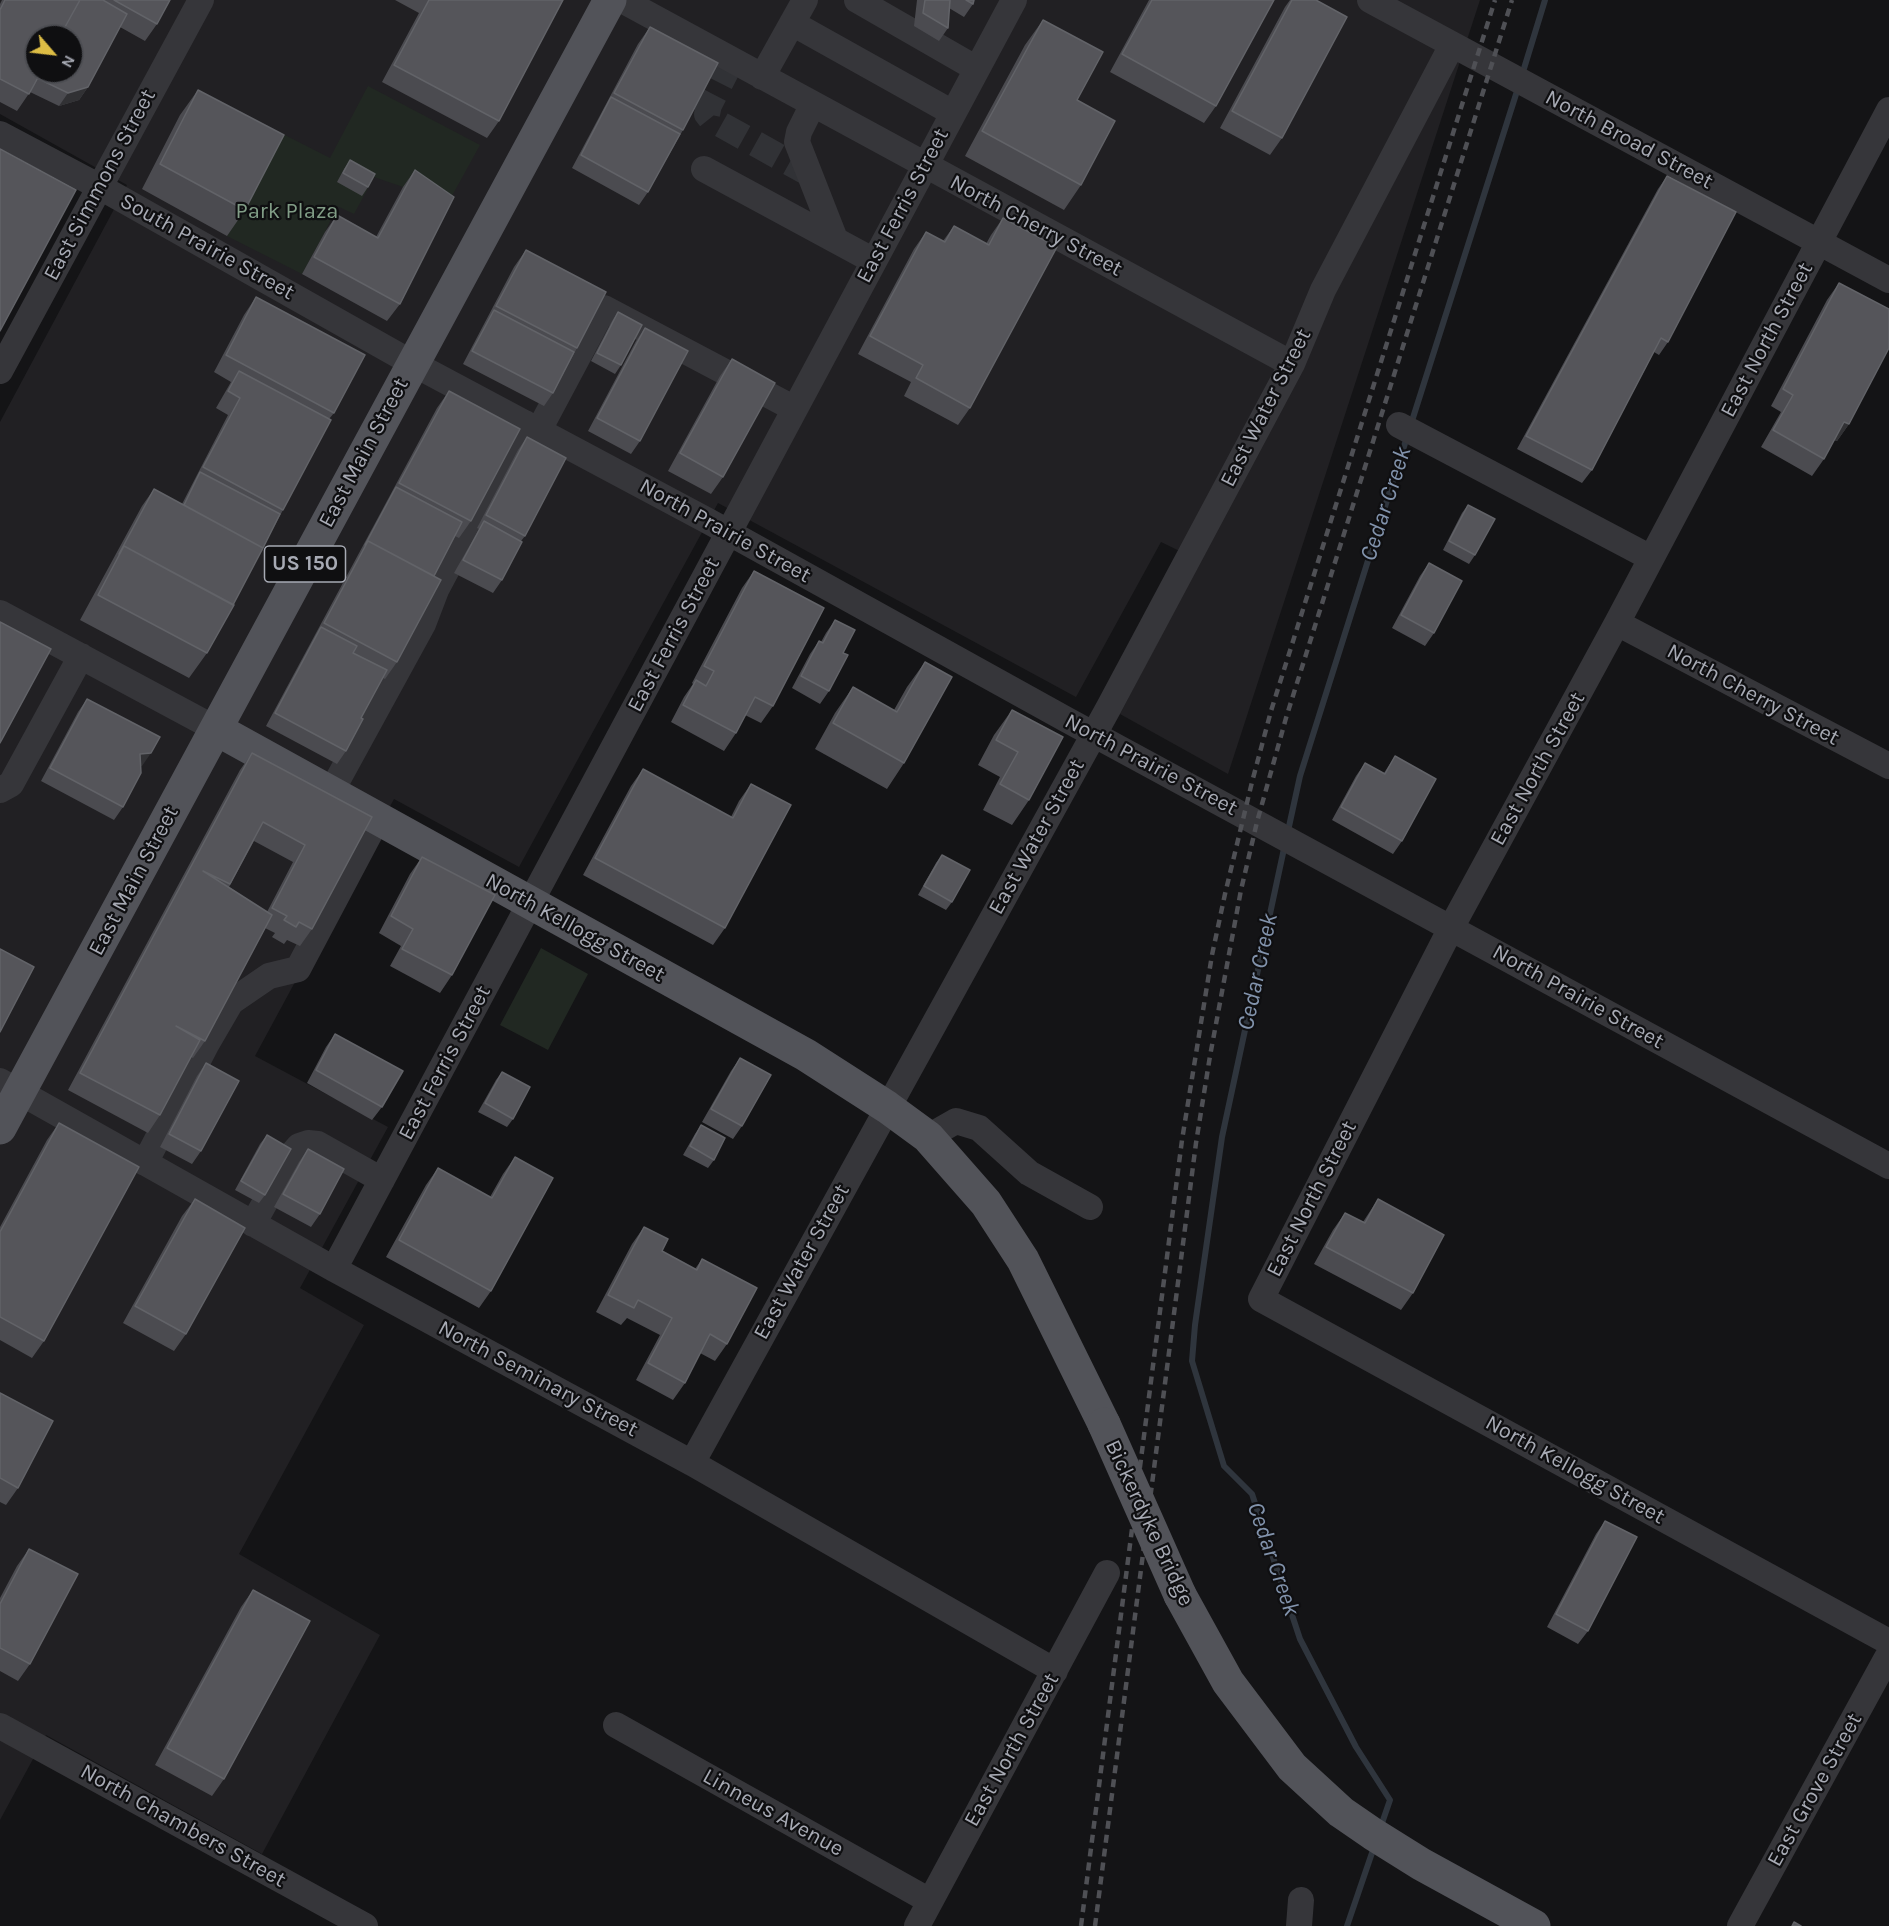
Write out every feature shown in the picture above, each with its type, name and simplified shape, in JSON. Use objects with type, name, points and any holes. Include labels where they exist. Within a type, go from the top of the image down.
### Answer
[{"type":"main road","name":"East Main Street","points":[[0,1128],[10,1087],[216,729],[610,0]]},
{"type":"main road","name":"North Kellogg Street","points":[[216,729],[806,1054],[928,1137]]},
{"type":"main road","name":"Bickerdyke Bridge","points":[[928,1137],[986,1203],[1023,1260],[1104,1424],[1180,1595],[1228,1682],[1292,1767],[1341,1812],[1373,1834],[1421,1864],[1534,1926]]},
{"type":"street","name":"East Simmons Street","points":[[0,371],[201,0]]},
{"type":"street","name":"North Cherry Street","points":[[622,0],[1292,364]]},
{"type":"street","points":[[762,77],[805,0]]},
{"type":"street","points":[[857,0],[977,69]]},
{"type":"street","name":"East Ferris Street","points":[[334,1269],[1014,0]]},
{"type":"street","name":"North Broad Street","points":[[1370,0],[1889,280]]},
{"type":"street","points":[[792,24],[953,113]]},
{"type":"street","name":"East Water Street","points":[[692,1462],[1094,734],[1292,364],[1323,290],[1452,45]]},
{"type":"street","points":[[813,104],[799,132],[797,142],[835,239]]},
{"type":"street","name":"East North Street","points":[[1261,1299],[1450,928],[1617,623],[1889,111]]},
{"type":"street","name":"South Prairie Street","points":[[0,134],[100,187],[412,363]]},
{"type":"street","points":[[704,169],[874,261]]},
{"type":"street","points":[[331,792],[423,624],[436,590],[604,308],[795,409]]},
{"type":"street","name":"North Prairie Street","points":[[412,363],[729,532],[1094,734],[1889,1166]]},
{"type":"street","points":[[1399,425],[1651,558]]},
{"type":"street","points":[[0,613],[216,729]]},
{"type":"street","name":"North Cherry Street","points":[[1617,623],[1889,766]]},
{"type":"street","points":[[0,790],[11,784],[81,656]]},
{"type":"street","points":[[145,1163],[231,1002],[269,976],[298,969],[378,818]]},
{"type":"street","name":"North Seminary Street","points":[[10,1087],[334,1269],[692,1462],[1055,1671]]},
{"type":"street","points":[[928,1137],[956,1120],[979,1128],[1029,1173],[1090,1207]]},
{"type":"street","points":[[253,1224],[292,1154],[299,1146],[308,1143],[318,1144],[382,1180]]},
{"type":"street","name":"North Kellogg Street","points":[[1261,1299],[1889,1642]]},
{"type":"street","name":"East North Street","points":[[917,1926],[1107,1573]]},
{"type":"street","name":"East Grove Street","points":[[1740,1926],[1889,1654]]},
{"type":"street","name":"Linneus Avenue","points":[[616,1725],[930,1901]]},
{"type":"street","name":"North Chambers Street","points":[[0,1726],[365,1926]]},
{"type":"street","points":[[1299,1926],[1301,1900]]},
{"type":"shaded area","points":[[0,0],[1480,0],[1228,774],[1120,714],[1200,561],[1161,542],[1076,697],[718,503],[519,867],[394,799],[255,1056],[388,1127],[300,1288],[364,1325],[239,1554],[380,1635],[262,1854],[46,1735],[0,1820],[0,422],[127,185],[0,114]]},
{"type":"green space","name":"Park Plaza","points":[[368,86],[480,145],[442,214],[403,187],[374,177],[354,214],[337,206],[302,274],[227,236],[281,133],[330,158]]},
{"type":"green space","points":[[541,948],[588,974],[548,1050],[500,1025]]},
{"type":"building","points":[[5,0],[80,0],[67,24],[24,24],[24,84],[34,84],[29,94],[0,79],[0,10]]},
{"type":"building","points":[[80,0],[103,0],[127,14],[88,87],[68,93],[49,84],[84,84],[84,24],[67,24]]},
{"type":"building","points":[[114,0],[170,0],[157,24]]},
{"type":"building","points":[[429,0],[563,0],[499,121],[394,65]]},
{"type":"building","points":[[925,0],[950,0],[948,28],[923,13]]},
{"type":"building","points":[[1152,0],[1274,0],[1216,106],[1122,54]]},
{"type":"building","points":[[1292,0],[1316,0],[1347,17],[1282,138],[1232,111]]},
{"type":"building","points":[[1043,20],[1103,52],[1077,100],[1115,121],[1081,185],[982,131]]},
{"type":"building","points":[[650,27],[718,63],[683,130],[614,93]]},
{"type":"building","points":[[198,90],[284,135],[245,210],[160,164]]},
{"type":"building","points":[[611,97],[680,134],[648,192],[581,155]]},
{"type":"building","points":[[0,149],[76,190],[0,331]]},
{"type":"building","points":[[350,160],[375,174],[368,187],[343,173]]},
{"type":"building","points":[[415,170],[454,197],[400,304],[314,257],[337,215],[378,238]]},
{"type":"building","points":[[1667,176],[1736,212],[1668,342],[1661,338],[1592,470],[1526,436]]},
{"type":"building","points":[[1003,218],[1057,247],[970,408],[916,378],[923,365],[870,336],[926,232],[945,242],[954,226],[989,245]]},
{"type":"building","points":[[526,250],[606,292],[577,348],[496,306]]},
{"type":"building","points":[[1839,283],[1889,309],[1889,348],[1849,424],[1844,422],[1824,459],[1773,430],[1793,395],[1783,389]]},
{"type":"building","points":[[256,297],[365,355],[334,413],[226,355]]},
{"type":"building","points":[[494,310],[574,352],[553,393],[472,351]]},
{"type":"building","points":[[618,312],[642,325],[621,365],[597,353]]},
{"type":"building","points":[[645,328],[688,351],[640,441],[597,418]]},
{"type":"building","points":[[732,359],[775,383],[723,477],[680,453]]},
{"type":"building","points":[[239,371],[331,420],[283,510],[203,467],[240,398],[228,391]]},
{"type":"building","points":[[449,391],[520,429],[471,521],[399,483]]},
{"type":"building","points":[[527,437],[566,458],[525,536],[486,515]]},
{"type":"building","points":[[200,472],[280,514],[263,548],[184,505]]},
{"type":"building","points":[[396,487],[462,522],[434,576],[368,541],[365,545]]},
{"type":"building","points":[[154,489],[263,548],[233,605],[124,546],[119,554]]},
{"type":"building","points":[[1468,505],[1495,519],[1475,555],[1449,541]]},
{"type":"building","points":[[484,521],[522,542],[502,580],[463,560]]},
{"type":"building","points":[[368,541],[441,580],[397,662],[324,623]]},
{"type":"building","points":[[124,546],[234,605],[207,653],[98,595]]},
{"type":"building","points":[[1429,563],[1462,581],[1434,633],[1401,615]]},
{"type":"building","points":[[754,571],[824,608],[773,706],[755,697],[736,733],[683,705],[696,680],[706,686],[714,671],[704,666]]},
{"type":"building","points":[[835,620],[855,630],[843,653],[848,655],[829,691],[801,676],[819,641],[823,643]]},
{"type":"building","points":[[0,622],[51,649],[0,743]]},
{"type":"building","points":[[321,627],[357,646],[353,653],[387,670],[346,751],[275,713]]},
{"type":"building","points":[[925,662],[952,677],[904,763],[833,723],[853,687],[897,712]]},
{"type":"building","points":[[87,699],[160,737],[151,753],[140,754],[141,773],[123,807],[50,768]]},
{"type":"building","points":[[1012,710],[1063,737],[1029,800],[1000,784],[1018,752],[996,740]]},
{"type":"building","points":[[252,753],[372,817],[312,929],[299,922],[296,927],[284,920],[287,916],[272,908],[305,845],[263,822],[230,884],[203,871],[272,915],[205,1041],[176,1026],[200,1040],[160,1115],[80,1073]]},
{"type":"building","points":[[1395,756],[1436,779],[1402,841],[1341,807],[1365,763],[1385,774]]},
{"type":"building","points":[[643,769],[733,818],[751,784],[791,805],[725,928],[595,858]]},
{"type":"building","points":[[942,855],[970,870],[952,902],[924,886]]},
{"type":"building","points":[[422,857],[495,895],[452,975],[402,949],[413,929],[391,916]]},
{"type":"building","points":[[0,949],[34,967],[0,1032]]},
{"type":"building","points":[[335,1034],[403,1071],[382,1107],[316,1070]]},
{"type":"building","points":[[740,1058],[771,1075],[742,1126],[711,1109]]},
{"type":"building","points":[[206,1063],[239,1081],[201,1151],[169,1134]]},
{"type":"building","points":[[502,1072],[530,1087],[513,1119],[485,1103]]},
{"type":"building","points":[[59,1123],[139,1167],[44,1341],[0,1317],[0,1232]]},
{"type":"building","points":[[701,1125],[725,1138],[714,1160],[690,1146]]},
{"type":"building","points":[[267,1135],[291,1149],[265,1195],[241,1181]]},
{"type":"building","points":[[308,1149],[344,1169],[320,1214],[283,1194]]},
{"type":"building","points":[[515,1157],[553,1178],[491,1291],[399,1240],[438,1168],[492,1198]]},
{"type":"building","points":[[195,1199],[245,1228],[186,1334],[135,1306]]},
{"type":"building","points":[[1378,1199],[1444,1235],[1413,1293],[1326,1247],[1345,1213],[1365,1223]]},
{"type":"building","points":[[644,1227],[668,1239],[662,1251],[697,1270],[702,1259],[757,1288],[727,1344],[710,1334],[685,1383],[648,1363],[672,1318],[638,1300],[634,1308],[608,1295]]},
{"type":"building","points":[[0,1393],[53,1421],[18,1488],[0,1478]]},
{"type":"building","points":[[1605,1521],[1637,1537],[1588,1631],[1556,1614]]},
{"type":"building","points":[[29,1549],[78,1574],[30,1664],[0,1648],[0,1604]]},
{"type":"building","points":[[253,1590],[310,1621],[224,1779],[167,1748]]},
{"type":"waterway","name":"Cedar Creek","points":[[1522,75],[1545,0]]},
{"type":"waterway","name":"Cedar Creek","points":[[1411,424],[1518,88]]},
{"type":"waterway","name":"Cedar Creek","points":[[1288,831],[1300,776],[1407,437]]},
{"type":"waterway","name":"Cedar Creek","points":[[1285,844],[1222,1137],[1195,1325],[1192,1361],[1224,1466],[1252,1494],[1300,1639],[1356,1747],[1390,1800],[1381,1826]]},
{"type":"waterway","name":"Cedar Creek","points":[[1347,1926],[1374,1847]]},
{"type":"tunnel","points":[[732,60],[709,105],[707,114],[711,119],[810,174]]},
{"type":"railway","points":[[1081,1926],[1182,1140],[1212,955],[1225,894],[1271,711],[1495,0]]},
{"type":"railway","points":[[1095,1926],[1196,1143],[1241,890],[1286,718],[1512,0]]}]
